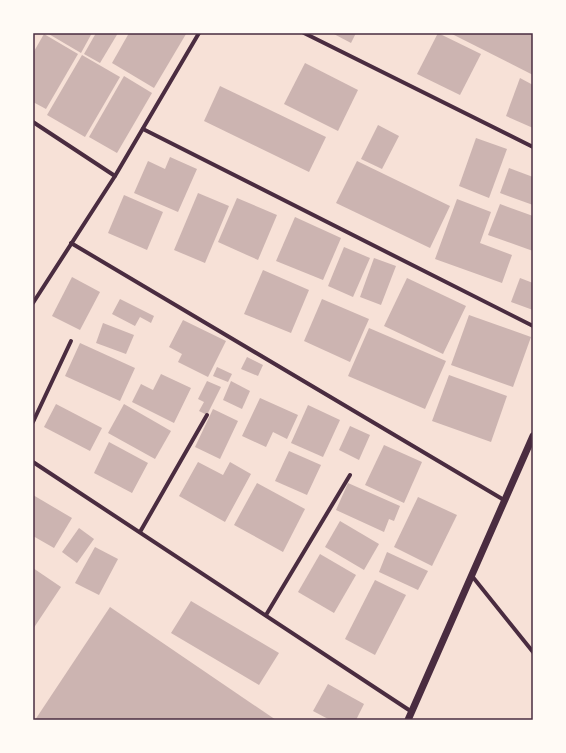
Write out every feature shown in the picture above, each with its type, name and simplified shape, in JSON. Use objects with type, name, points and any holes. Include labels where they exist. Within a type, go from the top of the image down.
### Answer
[{"type":"street","points":[[33,303],[115,176],[200,33]]},
{"type":"street","points":[[304,33],[533,147]]},
{"type":"street","points":[[33,122],[115,176]]},
{"type":"street","points":[[143,129],[533,326]]},
{"type":"street","points":[[71,243],[504,500]]},
{"type":"street","points":[[33,422],[71,341]]},
{"type":"street","points":[[140,532],[207,415]]},
{"type":"street","points":[[408,720],[533,436]]},
{"type":"street","points":[[33,462],[412,712]]},
{"type":"street","points":[[266,615],[350,475]]},
{"type":"street","points":[[472,576],[533,652]]},
{"type":"building","points":[[47,33],[92,33],[81,53]]},
{"type":"building","points":[[96,33],[118,33],[100,63],[84,54]]},
{"type":"building","points":[[129,33],[186,34],[154,88],[112,63]]},
{"type":"building","points":[[332,33],[356,33],[351,43]]},
{"type":"building","points":[[438,33],[481,54],[460,95],[417,74]]},
{"type":"building","points":[[450,33],[533,33],[533,75]]},
{"type":"building","points":[[44,34],[78,54],[46,109],[33,102],[33,53]]},
{"type":"building","points":[[82,55],[120,77],[85,137],[47,115]]},
{"type":"building","points":[[305,63],[358,90],[338,131],[284,104]]},
{"type":"building","points":[[124,76],[152,93],[117,153],[89,137]]},
{"type":"building","points":[[520,78],[533,85],[533,128],[506,116]]},
{"type":"building","points":[[220,86],[326,137],[309,172],[204,121]]},
{"type":"building","points":[[378,125],[399,136],[382,169],[361,159]]},
{"type":"building","points":[[476,138],[507,149],[489,198],[459,186]]},
{"type":"building","points":[[170,157],[197,169],[178,212],[134,193],[148,161],[165,169]]},
{"type":"building","points":[[357,161],[450,206],[430,248],[336,203]]},
{"type":"building","points":[[509,168],[533,177],[533,205],[500,193]]},
{"type":"building","points":[[198,193],[229,206],[205,263],[174,250]]},
{"type":"building","points":[[124,195],[163,212],[147,250],[108,233]]},
{"type":"building","points":[[237,198],[277,215],[258,260],[218,242]]},
{"type":"building","points":[[457,199],[491,212],[480,243],[512,255],[502,283],[435,259]]},
{"type":"building","points":[[500,204],[533,216],[533,251],[488,235]]},
{"type":"building","points":[[295,217],[341,238],[323,280],[276,261]]},
{"type":"building","points":[[344,247],[370,258],[353,297],[328,286]]},
{"type":"building","points":[[374,258],[396,266],[381,305],[360,297]]},
{"type":"building","points":[[263,270],[309,290],[291,333],[244,314]]},
{"type":"building","points":[[72,277],[100,292],[80,330],[52,316]]},
{"type":"building","points":[[407,278],[466,306],[443,354],[384,326]]},
{"type":"building","points":[[520,278],[533,283],[533,310],[511,302]]},
{"type":"building","points":[[120,299],[154,316],[151,323],[140,317],[135,326],[112,314]]},
{"type":"building","points":[[322,299],[369,319],[350,362],[304,341]]},
{"type":"building","points":[[469,315],[531,337],[513,387],[451,365]]},
{"type":"building","points":[[183,320],[226,341],[208,377],[178,362],[182,354],[169,347]]},
{"type":"building","points":[[103,323],[134,335],[126,354],[96,343]]},
{"type":"building","points":[[369,328],[446,361],[425,409],[348,376]]},
{"type":"building","points":[[80,343],[135,368],[120,401],[65,376]]},
{"type":"building","points":[[247,357],[263,365],[258,376],[241,369]]},
{"type":"building","points":[[217,367],[232,374],[228,382],[213,376]]},
{"type":"building","points":[[161,374],[191,388],[174,423],[132,402],[141,384],[153,390]]},
{"type":"building","points":[[449,375],[507,396],[491,442],[432,421]]},
{"type":"building","points":[[207,381],[221,387],[207,415],[199,411],[204,402],[198,399]]},
{"type":"building","points":[[231,381],[250,391],[242,409],[223,400]]},
{"type":"building","points":[[260,398],[298,415],[287,439],[273,432],[266,447],[242,436]]},
{"type":"building","points":[[56,404],[102,428],[90,451],[44,427]]},
{"type":"building","points":[[124,404],[171,431],[155,459],[108,433]]},
{"type":"building","points":[[308,405],[340,420],[323,457],[291,443]]},
{"type":"building","points":[[213,409],[238,421],[220,459],[195,447]]},
{"type":"building","points":[[350,426],[370,435],[359,460],[339,450]]},
{"type":"building","points":[[109,442],[148,463],[132,493],[94,473]]},
{"type":"building","points":[[384,445],[422,462],[404,503],[365,485]]},
{"type":"building","points":[[289,451],[321,465],[307,495],[275,481]]},
{"type":"building","points":[[198,462],[223,475],[230,462],[251,474],[225,522],[179,496]]},
{"type":"building","points":[[257,483],[305,509],[283,552],[234,525]]},
{"type":"building","points":[[348,483],[400,506],[394,521],[389,519],[384,532],[336,510]]},
{"type":"building","points":[[33,495],[72,518],[54,548],[33,536]]},
{"type":"building","points":[[418,497],[457,515],[432,566],[394,547]]},
{"type":"building","points":[[340,521],[379,544],[364,570],[325,547]]},
{"type":"building","points":[[79,528],[94,539],[77,563],[62,552]]},
{"type":"building","points":[[95,547],[118,559],[99,595],[75,583]]},
{"type":"building","points":[[387,552],[428,571],[418,590],[379,572]]},
{"type":"building","points":[[320,554],[356,575],[334,613],[298,592]]},
{"type":"building","points":[[33,568],[61,587],[33,629]]},
{"type":"building","points":[[375,580],[406,595],[375,655],[345,639]]},
{"type":"building","points":[[191,601],[279,653],[259,685],[171,633]]},
{"type":"building","points":[[110,607],[276,720],[35,720]]},
{"type":"building","points":[[328,684],[364,704],[356,720],[330,720],[313,711]]}]
